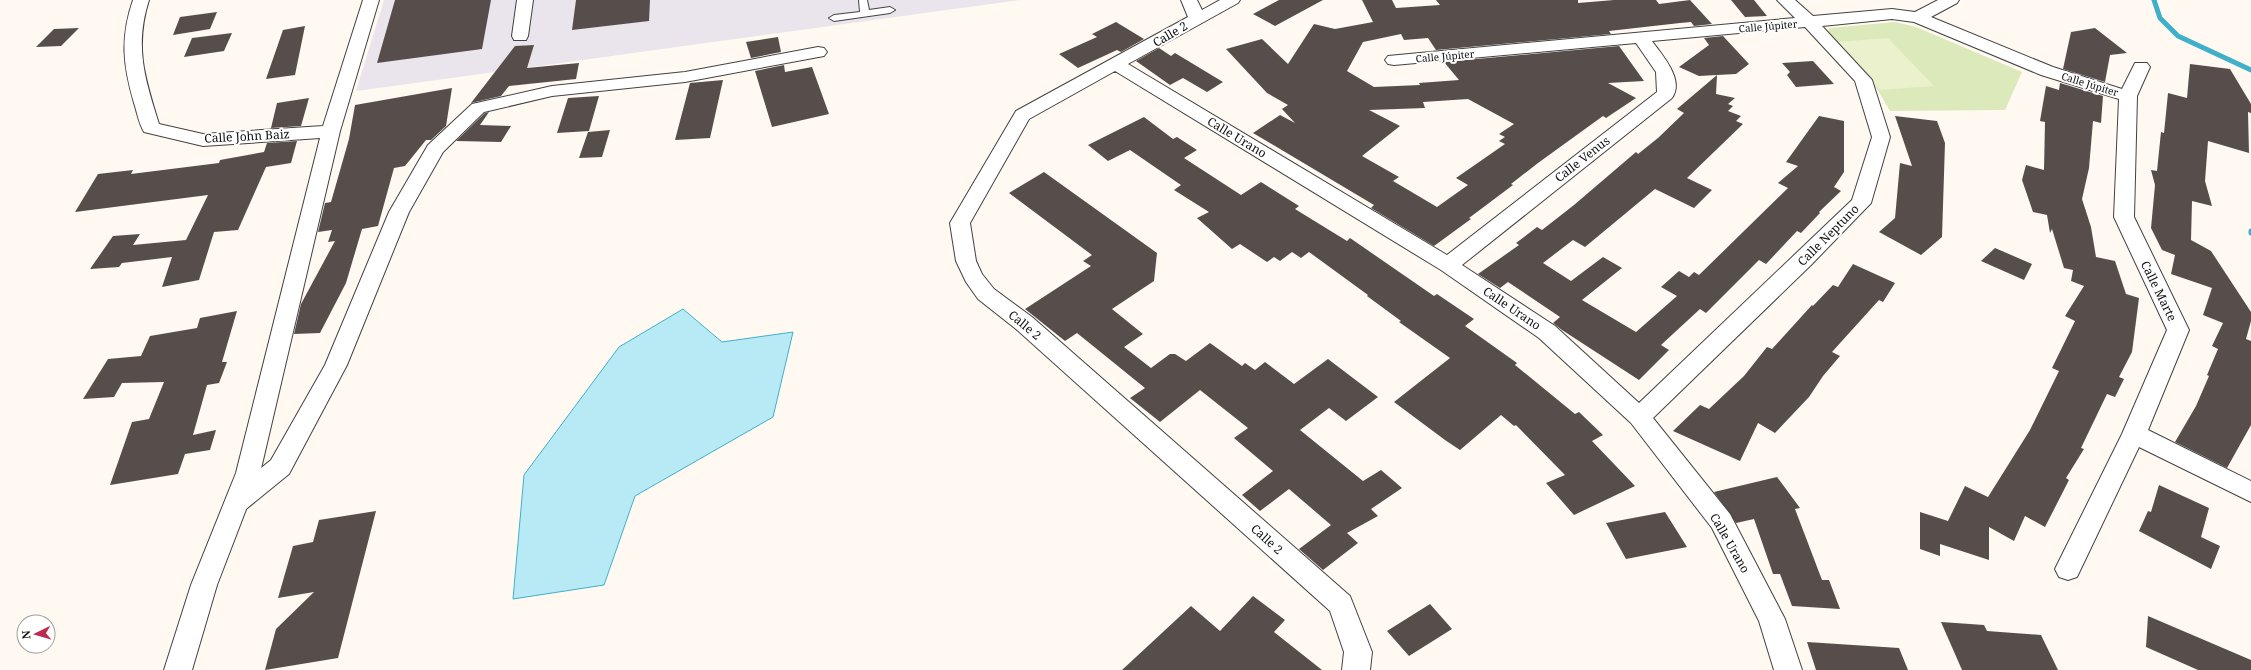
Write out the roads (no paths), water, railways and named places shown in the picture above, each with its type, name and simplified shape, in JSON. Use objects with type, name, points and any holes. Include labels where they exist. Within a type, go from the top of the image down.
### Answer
[{"type":"street","name":"Calle John Baiz","points":[[140,0],[133,19],[131,56],[151,128],[204,140],[331,131]]},
{"type":"street","points":[[178,670],[204,585],[248,473],[331,131],[371,0]]},
{"type":"street","points":[[520,36],[525,0]]},
{"type":"street","name":"Calle 2","points":[[1232,0],[1193,9],[1116,64],[1022,115],[960,223],[966,260],[973,277],[986,294],[1024,323],[1341,604],[1358,652],[1356,670]]},
{"type":"street","name":"Calle Neptuno","points":[[1639,417],[1800,265],[1861,203],[1881,137],[1863,80],[1809,22],[1785,0]]},
{"type":"street","points":[[1917,17],[1951,0]]},
{"type":"street","name":"Calle Júpiter","points":[[1394,60],[1892,14],[1917,17],[2047,71],[2128,96]]},
{"type":"street","name":"Calle Venus","points":[[1448,265],[1666,94],[1665,72],[1640,38]]},
{"type":"street","points":[[237,502],[280,467],[336,366],[400,212],[435,149],[478,108],[552,91],[685,77],[818,52]]},
{"type":"street","name":"Calle Urano","points":[[1116,64],[1448,265],[1547,332],[1639,417],[1721,521],[1772,619],[1788,670]]},
{"type":"street","name":"Calle Marte","points":[[2068,569],[2134,434],[2178,330],[2124,217],[2128,96],[2141,67]]},
{"type":"street","points":[[2134,434],[2251,492]]},
{"type":"lane","points":[[863,0],[865,13]]},
{"type":"lane","points":[[834,18],[890,10]]},
{"type":"water","points":[[683,309],[722,342],[793,332],[773,417],[635,496],[604,585],[513,599],[524,475],[619,347]]},
{"type":"waterway","points":[[2154,0],[2160,18],[2178,36],[2251,70]]}]
